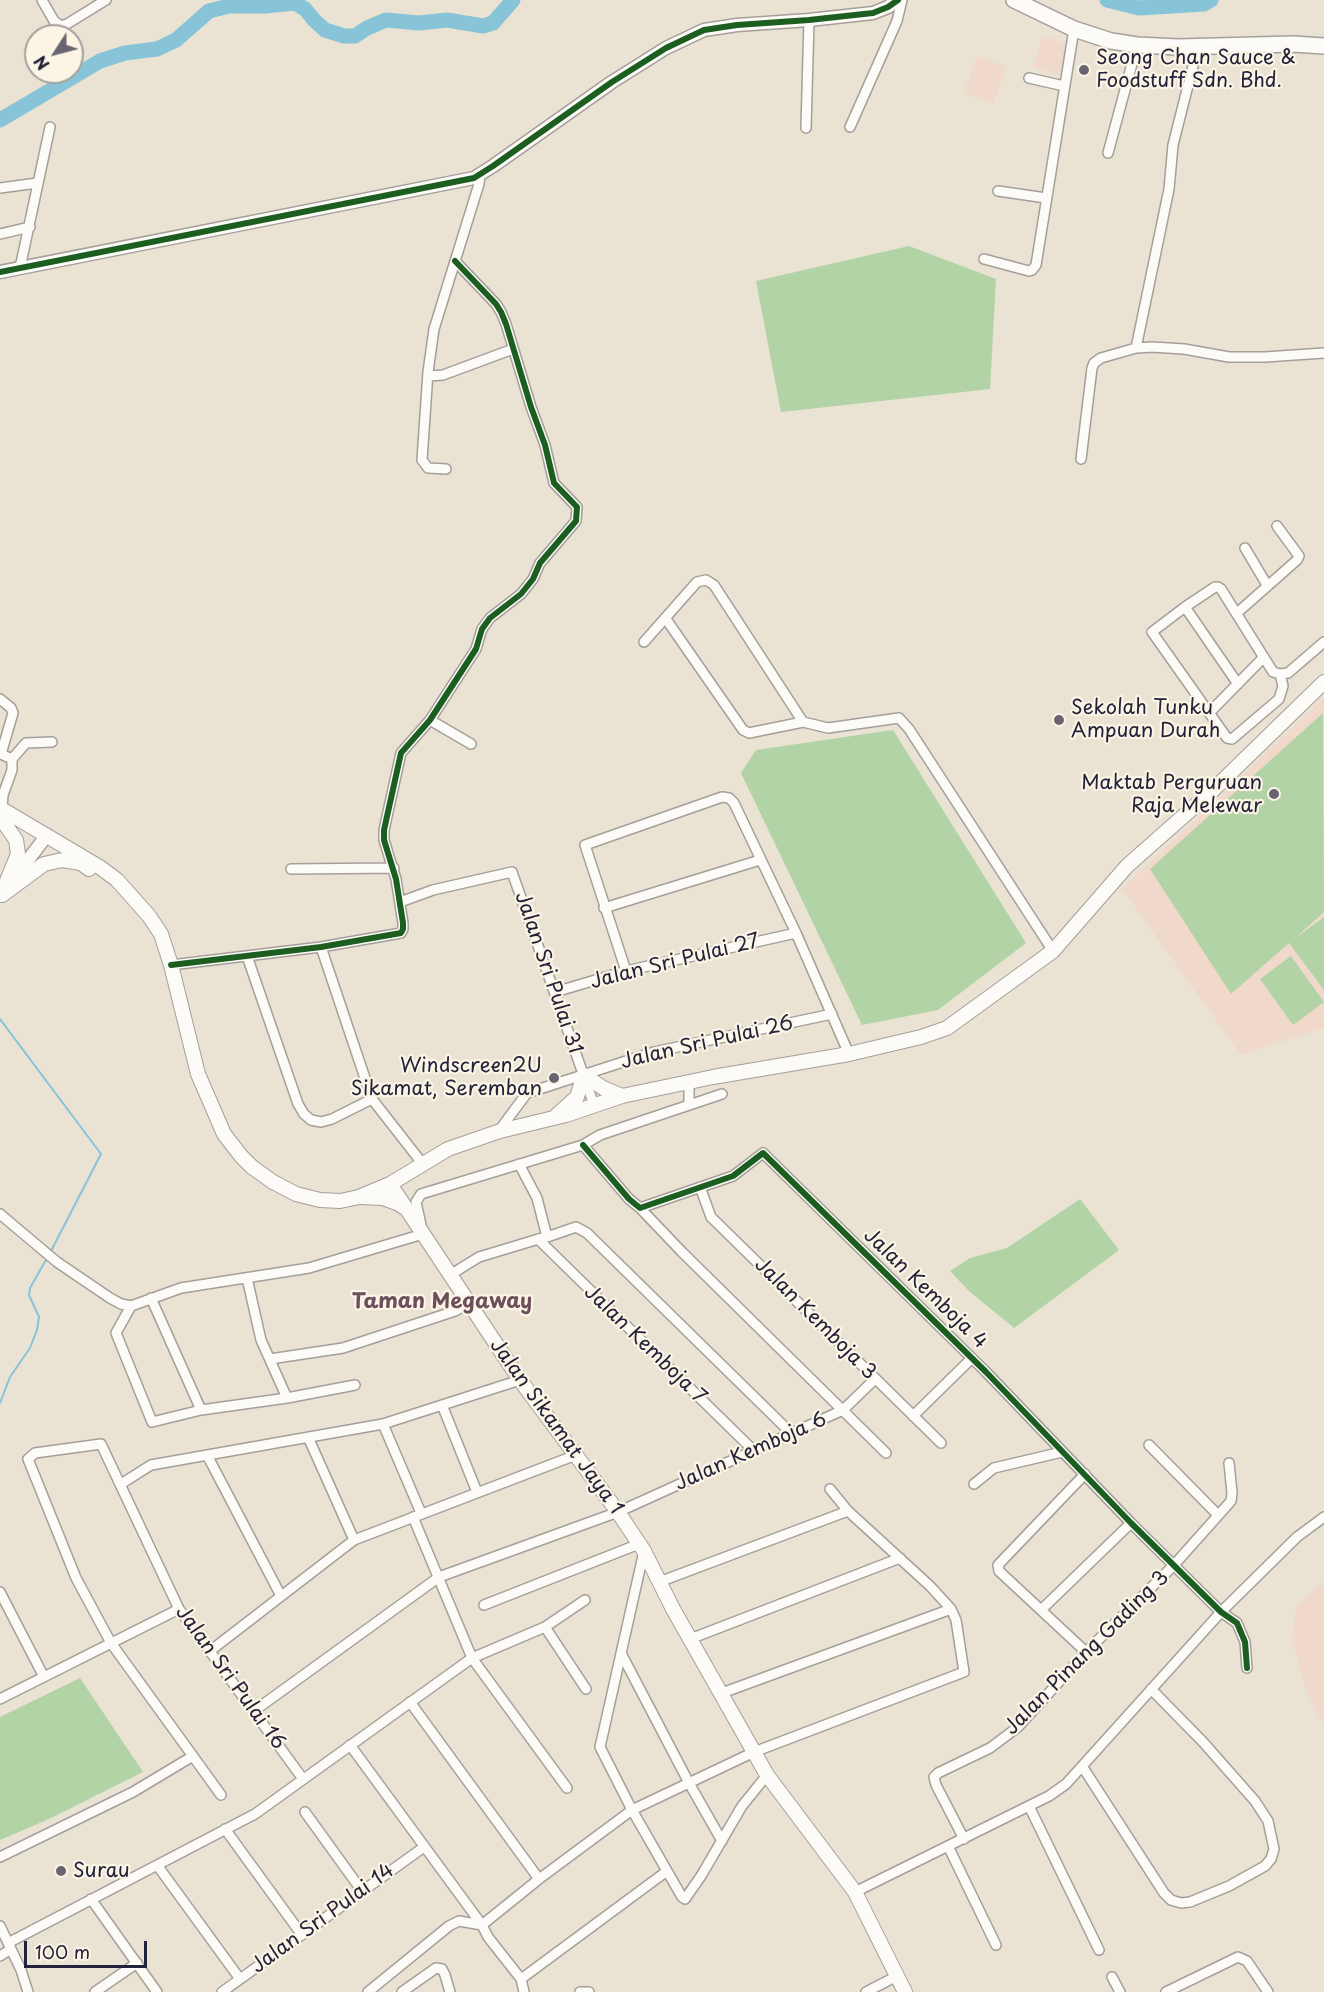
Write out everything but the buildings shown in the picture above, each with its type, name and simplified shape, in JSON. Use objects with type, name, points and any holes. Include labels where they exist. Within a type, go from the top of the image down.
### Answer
[{"type":"main road","points":[[1014,0],[1074,29],[1111,41],[1137,45],[1293,44],[1324,46]]},
{"type":"main road","points":[[1,805],[117,880],[149,916],[160,934],[171,964],[198,1074],[224,1134],[233,1146],[252,1167],[273,1182],[296,1194],[320,1200],[340,1201],[359,1197],[390,1184],[448,1149],[622,1096],[689,1081],[849,1054],[921,1037],[947,1028],[1053,951],[1127,866],[1213,790],[1324,682]]},
{"type":"main road","points":[[1,805],[16,840],[18,854],[1,896]]},
{"type":"main road","points":[[1,896],[44,864],[62,860],[81,863],[111,884],[149,916]]},
{"type":"main road","points":[[551,1119],[577,1097],[584,1075],[603,1088],[622,1096]]},
{"type":"main road","points":[[411,1215],[405,1187],[420,1165]]},
{"type":"main road","name":"Jalan Sikamat Jaya 1","points":[[390,1184],[520,1380],[618,1512],[641,1547],[767,1775],[855,1892],[905,1992]]},
{"type":"main road","points":[[359,1197],[392,1200],[411,1215]]},
{"type":"street","points":[[42,0],[54,21],[61,26],[106,0]]},
{"type":"street","points":[[0,272],[474,178],[612,82],[666,48],[704,30],[873,12],[900,0]]},
{"type":"street","points":[[850,127],[897,21],[900,0]]},
{"type":"street","points":[[806,128],[809,20]]},
{"type":"street","points":[[984,260],[1029,271],[1036,265],[1074,29]]},
{"type":"street","points":[[1108,153],[1137,45]]},
{"type":"street","points":[[1136,348],[1169,189],[1173,144],[1198,46]]},
{"type":"street","points":[[1029,78],[1064,86]]},
{"type":"street","points":[[20,268],[50,127]]},
{"type":"street","points":[[446,470],[428,468],[422,460],[428,376],[434,329],[480,174]]},
{"type":"street","points":[[0,188],[37,183]]},
{"type":"street","points":[[998,191],[1046,198]]},
{"type":"street","points":[[0,234],[30,227]]},
{"type":"street","points":[[171,964],[321,947],[401,933],[404,929],[400,902],[394,868],[384,840],[384,830],[401,753],[430,720],[476,649],[482,629],[490,618],[521,594],[533,579],[540,563],[572,528],[578,515],[573,501],[555,483],[545,444],[531,407],[506,324],[496,304],[455,261]]},
{"type":"street","points":[[1081,459],[1094,363],[1101,357],[1136,348],[1184,349],[1229,357],[1324,353]]},
{"type":"street","points":[[428,376],[443,375],[513,349]]},
{"type":"street","points":[[1237,613],[1299,556],[1277,526]]},
{"type":"street","points":[[1245,548],[1268,585]]},
{"type":"street","points":[[644,642],[698,582],[706,580],[714,585],[803,722]]},
{"type":"street","points":[[1280,674],[1283,686],[1279,699],[1232,739],[1227,738],[1152,632],[1185,606],[1218,587],[1237,613],[1273,672],[1288,673],[1324,642]]},
{"type":"street","points":[[1185,606],[1238,684]]},
{"type":"street","points":[[666,619],[743,730],[749,733],[803,722],[828,728],[899,718],[909,729],[1053,951]]},
{"type":"street","points":[[1210,712],[1264,657]]},
{"type":"street","points":[[0,699],[11,708],[13,713],[1,754],[12,759]]},
{"type":"street","points":[[430,720],[471,744]]},
{"type":"street","points":[[1,805],[12,770],[12,759],[26,743],[52,742]]},
{"type":"street","points":[[626,971],[585,845],[722,797],[729,798],[734,802],[796,933],[849,1054]]},
{"type":"street","points":[[1,896],[47,836]]},
{"type":"street","points":[[604,908],[760,860]]},
{"type":"street","points":[[291,869],[394,868]]},
{"type":"street","name":"Jalan Sri Pulai 31","points":[[400,902],[433,890],[512,872],[594,1105]]},
{"type":"street","name":"Jalan Sri Pulai 27","points":[[555,993],[626,971],[796,933]]},
{"type":"street","points":[[321,947],[372,1099],[420,1165]]},
{"type":"street","points":[[247,956],[298,1104],[304,1113],[311,1120],[321,1122],[372,1099]]},
{"type":"street","name":"Jalan Sri Pulai 26","points":[[498,1132],[527,1094],[654,1052],[831,1014]]},
{"type":"street","points":[[689,1081],[689,1105]]},
{"type":"street","points":[[0,1214],[57,1262],[110,1298],[131,1306],[181,1288],[309,1268],[423,1234],[416,1202],[420,1194],[583,1145],[600,1135],[722,1094]]},
{"type":"street","points":[[583,1145],[629,1199],[886,1453]]},
{"type":"street","name":"Jalan Kemboja 4","points":[[700,1187],[733,1176],[763,1153],[972,1358],[1131,1523],[1221,1612],[1237,1623],[1245,1642],[1247,1668]]},
{"type":"street","points":[[519,1164],[537,1198],[542,1238]]},
{"type":"street","points":[[640,1208],[700,1187]]},
{"type":"street","name":"Jalan Kemboja 3","points":[[700,1187],[711,1217],[941,1443]]},
{"type":"street","points":[[450,1275],[479,1257],[576,1227],[587,1233],[791,1433]]},
{"type":"street","name":"Jalan Kemboja 7","points":[[542,1238],[753,1450]]},
{"type":"street","points":[[247,1278],[261,1340],[287,1398]]},
{"type":"street","points":[[151,1298],[201,1410]]},
{"type":"street","points":[[270,1359],[343,1348],[455,1311],[469,1303]]},
{"type":"street","points":[[131,1306],[116,1333],[152,1422],[201,1410],[287,1398],[355,1385]]},
{"type":"street","points":[[913,1416],[972,1358]]},
{"type":"street","name":"Jalan Kemboja 6","points":[[254,1711],[439,1577],[618,1512],[843,1410],[875,1379]]},
{"type":"street","points":[[121,1484],[151,1465],[383,1424],[520,1380]]},
{"type":"street","points":[[442,1405],[477,1492]]},
{"type":"street","points":[[383,1424],[439,1577],[472,1658],[567,1788]]},
{"type":"street","points":[[308,1437],[354,1540]]},
{"type":"street","name":"Jalan Sri Pulai 16","points":[[111,1643],[75,1578],[28,1459],[35,1454],[101,1444],[179,1609],[303,1779]]},
{"type":"street","points":[[1149,1445],[1218,1515]]},
{"type":"street","points":[[974,1484],[994,1468],[1062,1452]]},
{"type":"street","points":[[207,1455],[282,1596]]},
{"type":"street","points":[[210,1651],[354,1540],[576,1455]]},
{"type":"street","name":"Jalan Pinang Gading 3","points":[[964,1839],[934,1778],[938,1773],[990,1748],[1018,1727],[1086,1652],[1174,1565],[1230,1501],[1232,1493],[1230,1463]]},
{"type":"street","points":[[1084,1474],[999,1563],[998,1568],[1086,1652]]},
{"type":"street","points":[[368,1992],[449,1926],[459,1921],[482,1925],[539,1879],[632,1810],[754,1752],[964,1672],[956,1620],[951,1609],[848,1511],[830,1489]]},
{"type":"street","points":[[659,1582],[848,1511]]},
{"type":"street","points":[[855,1892],[1049,1796],[1066,1784],[1221,1612],[1297,1537],[1324,1517]]},
{"type":"street","points":[[1041,1610],[1131,1523]]},
{"type":"street","points":[[484,1605],[641,1547]]},
{"type":"street","points":[[641,1547],[600,1747],[632,1810],[685,1899],[742,1806],[767,1775]]},
{"type":"street","points":[[690,1639],[900,1558]]},
{"type":"street","points":[[0,1592],[4,1613],[44,1677]]},
{"type":"street","points":[[0,1956],[10,1946],[91,1899],[255,1814],[472,1658],[545,1627],[585,1600]]},
{"type":"street","points":[[0,1699],[179,1609]]},
{"type":"street","points":[[722,1693],[951,1609]]},
{"type":"street","points":[[545,1627],[586,1689]]},
{"type":"street","points":[[111,1643],[221,1795]]},
{"type":"street","points":[[621,1653],[722,1841]]},
{"type":"street","points":[[1082,1766],[1164,1893],[1171,1900],[1181,1904],[1190,1902],[1229,1886],[1265,1866],[1271,1859],[1274,1849],[1268,1821],[1254,1801],[1203,1742],[1151,1689]]},
{"type":"street","points":[[411,1702],[539,1879]]},
{"type":"street","points":[[350,1745],[482,1925],[488,1938],[521,1979],[524,1992]]},
{"type":"street","points":[[0,1857],[133,1792],[193,1756]]},
{"type":"street","points":[[1029,1806],[1099,1950]]},
{"type":"street","points":[[305,1812],[363,1891]]},
{"type":"street","points":[[225,1829],[302,1935]]},
{"type":"street","points":[[948,1846],[996,1945]]},
{"type":"street","name":"Jalan Sri Pulai 14","points":[[222,1992],[424,1847]]},
{"type":"street","points":[[158,1865],[240,1979]]},
{"type":"street","points":[[521,1979],[667,1871]]},
{"type":"street","points":[[91,1899],[157,1992]]},
{"type":"street","points":[[0,1926],[21,1970],[28,1992]]},
{"type":"street","points":[[1166,1992],[1238,1957],[1247,1962],[1268,1992]]},
{"type":"street","points":[[95,1992],[137,1963]]},
{"type":"street","points":[[402,1992],[436,1968],[442,1970],[445,1975],[450,1992]]},
{"type":"street","points":[[866,1992],[897,1976]]},
{"type":"street","points":[[1112,1977],[1120,1992]]},
{"type":"street","points":[[580,1992],[589,1992]]},
{"type":"shaded area","points":[[1043,36],[1069,44],[1059,75],[1033,67]]},
{"type":"shaded area","points":[[977,56],[1007,67],[993,104],[964,93]]},
{"type":"shaded area","name":"Maktab Perguruan Raja Melewar","points":[[1324,698],[1324,1028],[1241,1055],[1122,889]]},
{"type":"shaded area","points":[[1324,1582],[1324,1727],[1307,1692],[1292,1641],[1296,1607]]},
{"type":"green space","points":[[909,246],[996,279],[990,389],[781,412],[756,281]]},
{"type":"green space","name":"Maktab Perguruan Raja Melewar","points":[[1323,713],[1324,912],[1294,939],[1324,917],[1324,990],[1289,943],[1231,994],[1150,869]]},
{"type":"green space","points":[[893,730],[1026,943],[938,1010],[862,1025],[741,773],[756,750]]},
{"type":"green space","points":[[1291,956],[1324,1002],[1293,1025],[1260,979]]},
{"type":"green space","points":[[1080,1199],[1119,1250],[1014,1328],[969,1291],[950,1271],[970,1258],[1007,1248]]},
{"type":"green space","points":[[80,1678],[143,1772],[49,1819],[0,1840],[0,1717]]},
{"type":"waterway","points":[[0,120],[100,61],[125,53],[157,49],[176,40],[209,11],[229,6],[295,3],[305,9],[325,30],[344,36],[355,36],[386,20],[419,23],[447,20],[483,26],[493,23],[513,0]]},
{"type":"waterway","points":[[1107,0],[1139,8],[1204,4],[1211,0]]},
{"type":"waterway","points":[[0,1019],[101,1154],[50,1253]]},
{"type":"waterway","points":[[0,1403],[10,1377],[30,1348],[37,1330],[39,1317],[29,1295],[30,1288],[47,1258]]},
{"type":"cycle path","points":[[0,272],[474,178],[612,82],[666,48],[704,30],[873,13],[898,0]]},
{"type":"cycle path","points":[[171,965],[321,947],[401,933],[403,923],[396,879],[384,840],[384,830],[401,753],[430,720],[476,649],[482,629],[490,618],[521,594],[533,579],[540,563],[576,521],[577,507],[554,483],[545,445],[501,312],[455,261]]},
{"type":"cycle path","points":[[583,1145],[629,1199],[640,1208],[733,1176],[763,1153],[986,1372],[1131,1523],[1221,1612],[1237,1623],[1245,1642],[1247,1668]]},
{"type":"place","name":"Seong Chan Sauce & Foodstuff Sdn. Bhd.","points":[[1084,70]]},
{"type":"place","name":"Sekolah Tunku Ampuan Durah","points":[[1059,720]]},
{"type":"place","name":"Maktab Perguruan Raja Melewar","points":[[1274,794]]},
{"type":"place","name":"Windscreen2U Sikamat, Seremban","points":[[554,1078]]},
{"type":"place","name":"Surau","points":[[61,1871]]},
{"type":"district","name":"Taman Megaway","points":[[442,1302]]}]
